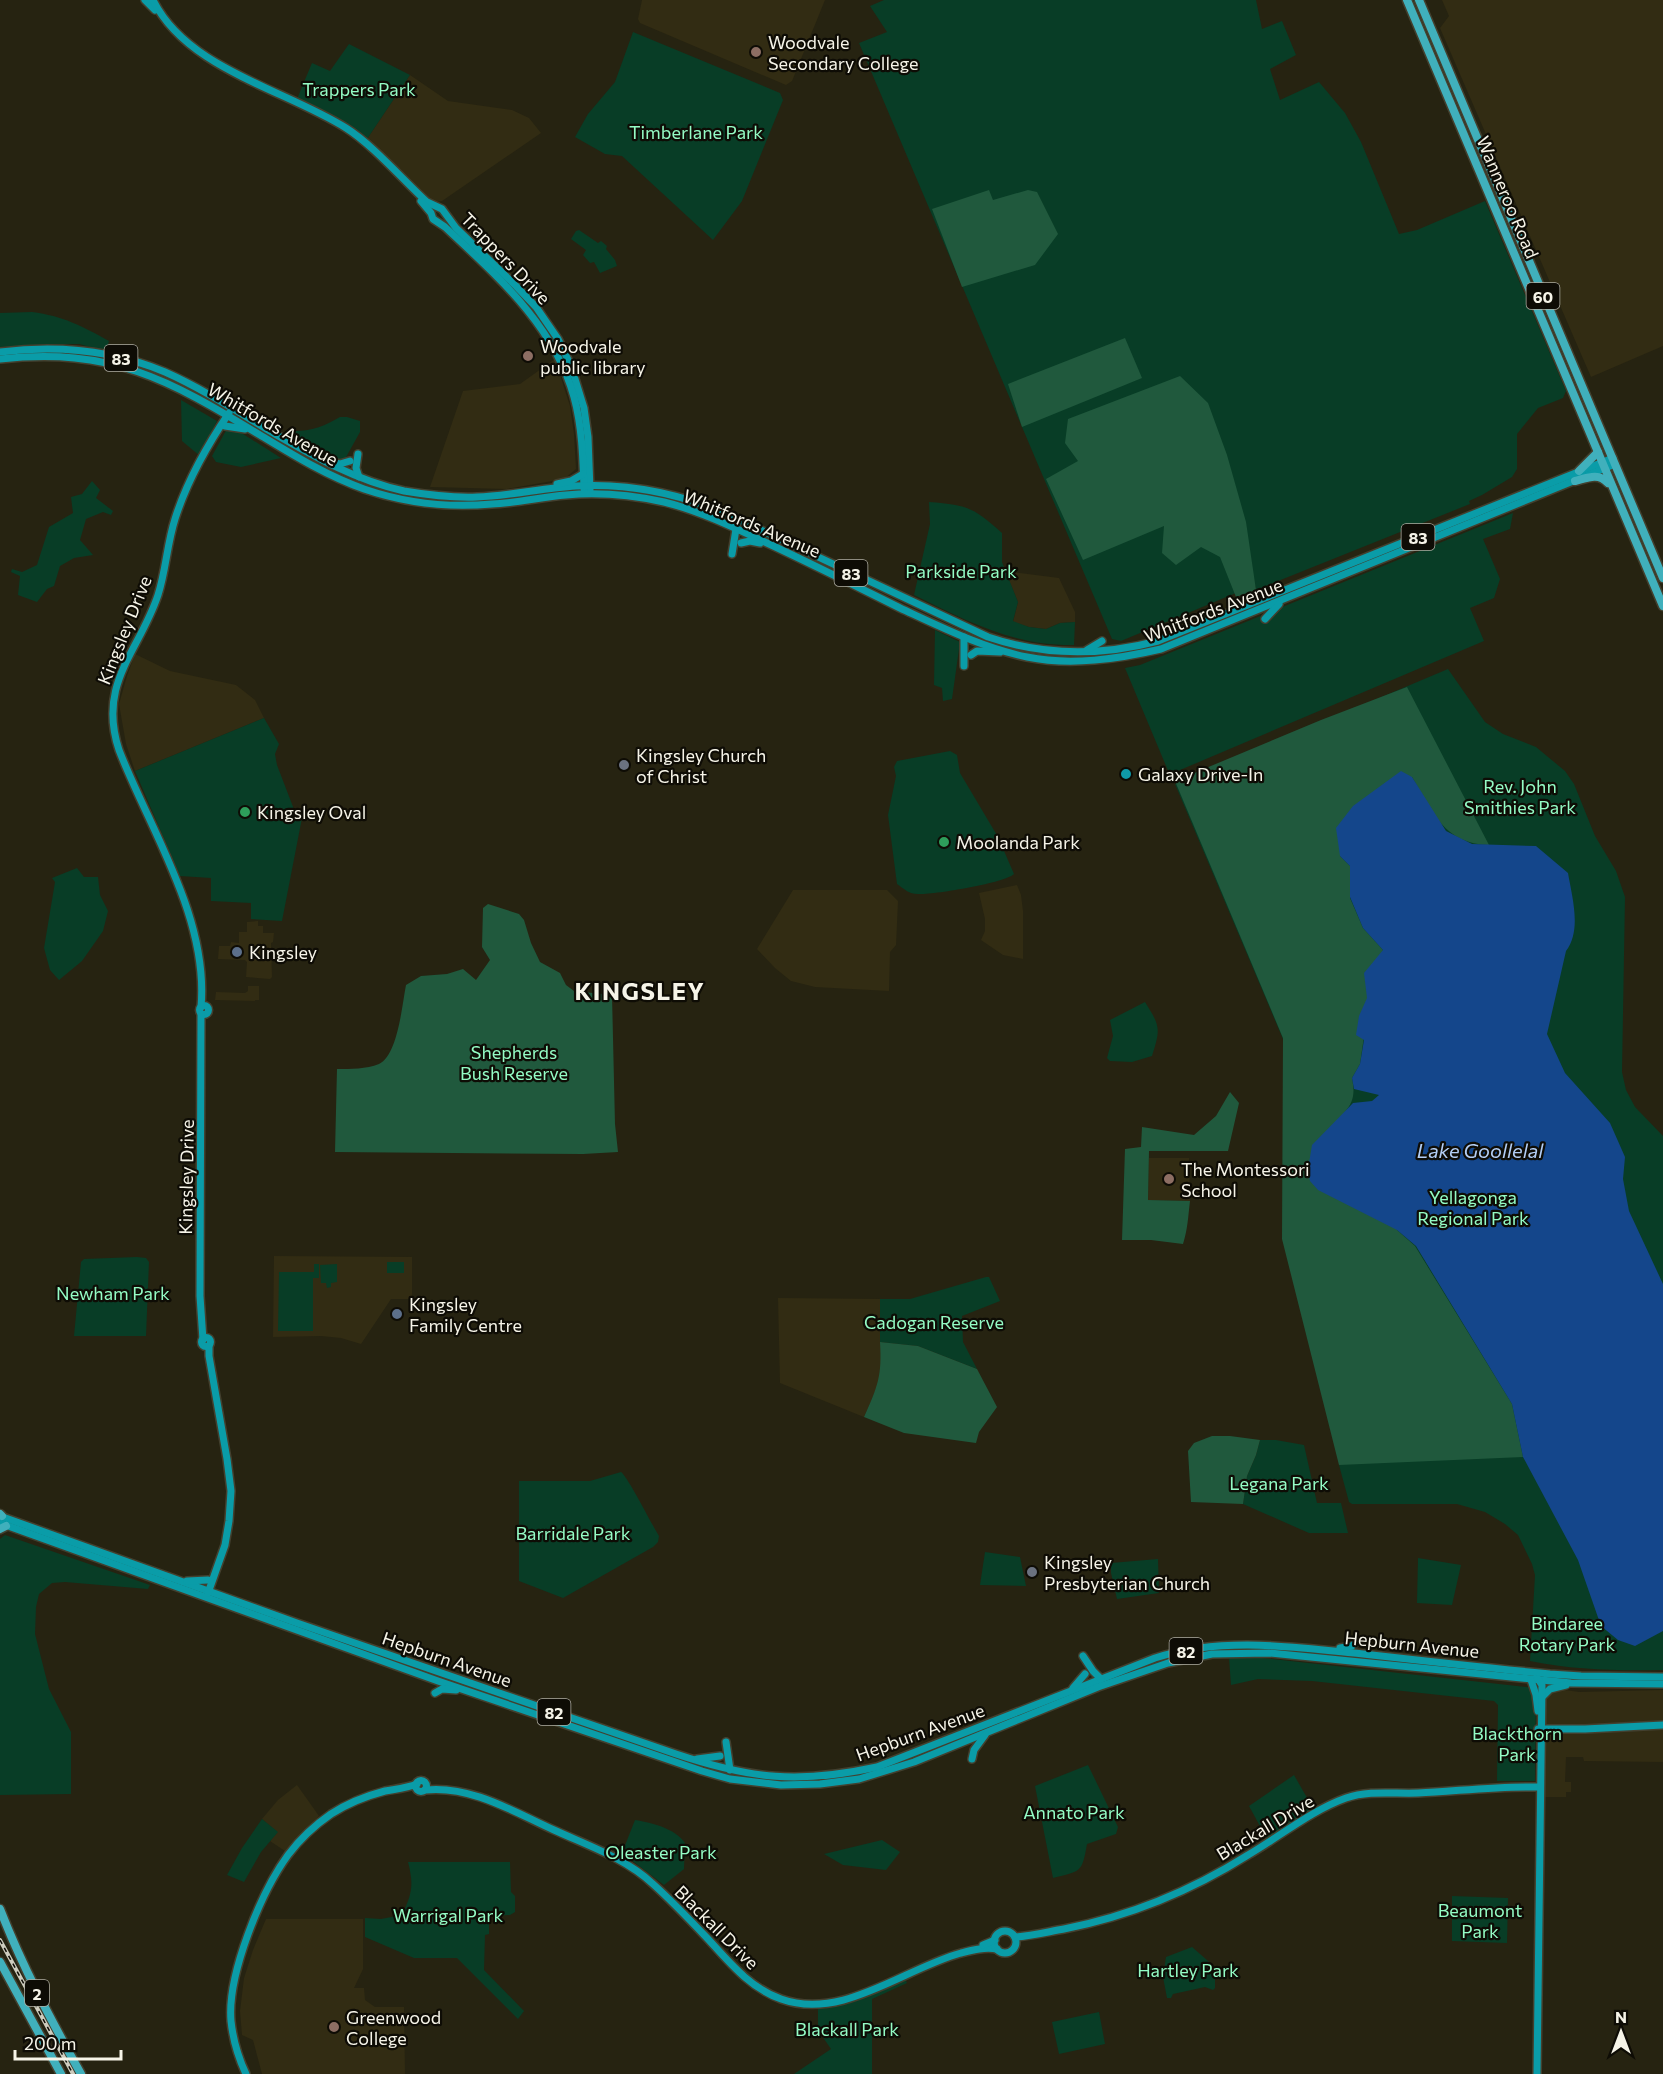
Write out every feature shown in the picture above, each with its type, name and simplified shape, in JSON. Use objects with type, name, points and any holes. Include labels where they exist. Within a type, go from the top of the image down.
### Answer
[{"type":"highway","name":"Wanneroo Road","points":[[1407,0],[1663,606]]},
{"type":"highway","name":"Wanneroo Road","points":[[1419,0],[1663,578]]},
{"type":"highway","points":[[1579,471],[1598,452]]},
{"type":"highway","name":"83","points":[[1575,481],[1601,477],[1614,491]]},
{"type":"highway","name":"2","points":[[0,1909],[13,1943],[39,1996],[81,2074]]},
{"type":"highway","name":"2","points":[[0,1962],[61,2074]]},
{"type":"main road","name":"Trappers Drive","points":[[150,0],[188,44],[212,60],[354,133],[427,202],[438,207]]},
{"type":"main road","name":"Trappers Drive","points":[[150,0],[177,37],[204,60],[352,136],[431,213]]},
{"type":"main road","points":[[438,207],[444,213],[441,220],[432,218],[431,213],[438,207]]},
{"type":"main road","name":"Trappers Drive","points":[[444,213],[456,228],[497,266],[536,308],[558,339],[578,386],[584,408],[588,442],[587,490]]},
{"type":"main road","name":"Trappers Drive","points":[[436,220],[530,311],[553,346],[565,370],[576,408],[583,474],[587,490]]},
{"type":"main road","name":"Whitfords Avenue","points":[[0,352],[46,348],[85,351],[110,355],[163,372],[316,457],[359,477],[404,490],[428,495],[465,497],[537,490],[587,490],[667,503],[697,512],[736,529],[964,637],[1028,657],[1071,661],[1132,656],[1161,649],[1575,481],[1603,464]]},
{"type":"main road","name":"Whitfords Avenue","points":[[0,359],[58,356],[113,364],[161,379],[229,416],[308,464],[363,489],[418,502],[479,505],[602,486],[656,491],[709,506],[967,628],[1029,649],[1082,652],[1129,648],[1174,635],[1579,471],[1614,461]]},
{"type":"main road","name":"Kingsley Drive","points":[[204,1011],[198,959],[188,914],[172,871],[118,750],[112,712],[120,672],[157,597],[174,521],[181,501],[216,434],[233,409]]},
{"type":"main road","points":[[216,434],[220,411]]},
{"type":"main road","name":"Kingsley Drive","points":[[205,1594],[222,1544],[226,1520],[227,1489],[225,1460],[206,1343],[203,1293],[204,1011],[201,956],[191,914],[166,850],[121,748],[115,714],[117,693],[123,673],[160,597],[181,511],[229,416]]},
{"type":"main road","points":[[225,426],[237,426],[253,431]]},
{"type":"main road","points":[[588,442],[592,475],[602,486]]},
{"type":"main road","points":[[358,454],[356,468],[359,477]]},
{"type":"main road","points":[[316,457],[340,464],[350,461]]},
{"type":"main road","points":[[537,490],[544,486],[571,481],[583,474]]},
{"type":"main road","points":[[465,497],[472,504],[479,505]]},
{"type":"main road","points":[[732,554],[736,529]]},
{"type":"main road","points":[[741,543],[750,541],[777,548]]},
{"type":"main road","points":[[1265,619],[1286,599]]},
{"type":"main road","points":[[964,637],[964,666]]},
{"type":"main road","points":[[1082,652],[1102,641]]},
{"type":"main road","points":[[971,655],[977,651],[1009,652]]},
{"type":"main road","name":"Kingsley Drive","points":[[205,1594],[223,1552],[228,1528],[231,1482],[206,1343]]},
{"type":"main road","name":"Hepburn Avenue","points":[[1,1521],[87,1547],[179,1580],[205,1594],[218,1594],[685,1757],[730,1770],[764,1776],[801,1778],[839,1775],[877,1767],[1164,1655],[1237,1644],[1326,1649],[1550,1674],[1663,1677]]},
{"type":"main road","name":"Hepburn Avenue","points":[[1,1521],[107,1562],[205,1594],[481,1695],[702,1771],[730,1779],[782,1785],[840,1782],[878,1774],[924,1758],[1098,1687],[1168,1663],[1212,1654],[1269,1653],[1540,1681],[1663,1684]]},
{"type":"main road","points":[[87,1547],[108,1558],[107,1562]]},
{"type":"main road","points":[[216,1571],[218,1594]]},
{"type":"main road","points":[[179,1580],[208,1580]]},
{"type":"main road","points":[[1326,1649],[1347,1648],[1357,1641]]},
{"type":"main road","points":[[1083,1656],[1092,1671],[1101,1679]]},
{"type":"main road","points":[[1528,1672],[1540,1681],[1542,1697],[1536,2074]]},
{"type":"main road","points":[[1066,1693],[1085,1674]]},
{"type":"main road","points":[[1540,1731],[1539,1685],[1540,1681],[1550,1674]]},
{"type":"main road","points":[[1531,1680],[1539,1711]]},
{"type":"main road","points":[[1542,1697],[1550,1689],[1571,1683]]},
{"type":"main road","points":[[435,1693],[438,1690],[449,1689],[481,1695]]},
{"type":"main road","points":[[1540,1731],[1663,1727]]},
{"type":"main road","points":[[972,1759],[974,1750],[987,1733]]},
{"type":"main road","points":[[726,1742],[730,1770]]},
{"type":"main road","points":[[685,1757],[703,1759],[720,1756]]},
{"type":"main road","points":[[248,2074],[238,2053],[232,2028],[233,1985],[247,1941],[277,1872],[301,1840],[334,1812],[368,1796],[421,1787]]},
{"type":"main road","name":"Blackall Drive","points":[[421,1787],[479,1794],[627,1860],[664,1891],[750,1977],[771,1991],[786,1997],[816,2002],[842,1997],[939,1957],[995,1940]]},
{"type":"main road","name":"Blackall Drive","points":[[421,1787],[451,1791],[487,1800],[631,1866],[662,1893],[747,1980],[769,1994],[792,2002],[816,2005],[840,2001],[952,1956],[985,1948],[997,1949]]},
{"type":"main road","name":"Blackall Drive","points":[[1015,1940],[1088,1924],[1163,1900],[1235,1864],[1321,1810],[1349,1797],[1369,1793],[1422,1793],[1481,1788],[1539,1789]]},
{"type":"main road","points":[[1003,1932],[1011,1933],[1015,1940],[1014,1948],[1004,1953],[997,1949],[995,1940],[1003,1932]]},
{"type":"shaded area","name":"Woodvale Secondary College","points":[[642,0],[825,0],[792,81],[786,85],[640,23],[638,19]]},
{"type":"shaded area","points":[[1442,0],[1663,0],[1663,346],[1591,377],[1440,28],[1449,16]]},
{"type":"shaded area","points":[[410,75],[448,101],[512,110],[529,118],[541,133],[442,201],[432,203],[367,139]]},
{"type":"shaded area","points":[[555,359],[570,406],[576,469],[564,479],[507,489],[430,487],[463,391],[520,384]]},
{"type":"shaded area","points":[[1005,571],[1059,578],[1075,612],[1075,622],[1060,623],[1046,629],[1013,622],[1018,602]]},
{"type":"shaded area","points":[[135,654],[170,671],[236,685],[255,700],[264,718],[135,771],[126,744],[119,704]]},
{"type":"shaded area","points":[[1017,885],[1023,911],[1023,959],[1003,955],[981,940],[985,931],[985,919],[979,893]]},
{"type":"shaded area","points":[[793,890],[887,890],[898,901],[896,945],[890,952],[889,991],[815,987],[791,981],[775,968],[757,949]]},
{"type":"shaded area","points":[[258,921],[258,926],[263,926],[263,933],[274,933],[271,943],[272,977],[270,979],[246,977],[247,962],[245,960],[218,959],[219,946],[230,946],[231,942],[239,943],[239,932],[247,932],[247,922]]},
{"type":"shaded area","points":[[248,986],[259,986],[259,1000],[215,1000],[216,992],[245,993],[248,991]]},
{"type":"shaded area","name":"The Montessori School","points":[[1149,1158],[1189,1158],[1190,1201],[1148,1200]]},
{"type":"shaded area","points":[[274,1256],[412,1257],[412,1299],[391,1299],[361,1344],[341,1338],[321,1336],[273,1337]]},
{"type":"shaded area","points":[[778,1298],[880,1299],[882,1363],[879,1383],[864,1417],[780,1383]]},
{"type":"shaded area","points":[[1545,1687],[1579,1692],[1663,1690],[1663,1762],[1584,1761],[1583,1757],[1566,1757],[1565,1782],[1571,1782],[1571,1792],[1566,1792],[1566,1797],[1543,1797],[1543,1734],[1584,1734],[1583,1728],[1544,1728]]},
{"type":"shaded area","points":[[297,1785],[319,1816],[285,1851],[270,1841],[277,1832],[262,1819],[278,1800]]},
{"type":"shaded area","points":[[266,1919],[363,1919],[363,1969],[354,1988],[364,1988],[365,2000],[375,2007],[404,2007],[405,2074],[262,2074],[253,2040],[242,2035],[240,2011],[244,1978]]},
{"type":"green space","points":[[884,0],[1256,0],[1262,29],[1282,21],[1296,55],[1270,69],[1280,100],[1319,82],[1345,113],[1361,142],[1399,234],[1417,230],[1485,201],[1566,391],[1563,398],[1538,408],[1517,434],[1517,469],[1512,477],[1469,501],[1470,504],[1256,590],[1255,585],[1121,641],[1112,639],[859,43],[887,32],[870,6]]},
{"type":"green space","name":"Timberlane Park","points":[[633,32],[780,93],[783,100],[742,201],[713,240],[622,156],[605,154],[575,137],[588,114],[615,82]]},
{"type":"green space","name":"Trappers Park","points":[[349,44],[410,75],[367,139],[340,119],[297,99],[312,63],[330,71]]},
{"type":"green space","points":[[989,190],[993,200],[1028,190],[1037,192],[1058,234],[1035,265],[962,287],[932,209]]},
{"type":"green space","points":[[579,230],[598,243],[601,241],[607,246],[606,249],[617,266],[600,273],[594,262],[590,263],[583,255],[586,250],[571,239]]},
{"type":"green space","points":[[32,312],[72,322],[109,341],[106,351],[79,344],[0,347],[0,313]]},
{"type":"green space","points":[[1125,338],[1142,378],[1022,427],[1008,384]]},
{"type":"green space","points":[[1180,376],[1208,403],[1227,455],[1246,522],[1256,590],[1236,597],[1220,557],[1201,547],[1176,565],[1162,553],[1164,526],[1083,560],[1046,479],[1078,461],[1065,443],[1068,419]]},
{"type":"green space","points":[[181,400],[217,421],[200,456],[182,441]]},
{"type":"green space","points":[[340,417],[360,421],[360,432],[345,459],[334,460],[287,439],[291,431],[317,428]]},
{"type":"green space","points":[[229,425],[281,458],[241,467],[216,462],[212,456]]},
{"type":"green space","points":[[92,481],[100,490],[96,498],[113,511],[111,515],[103,512],[86,519],[80,540],[93,555],[74,558],[60,566],[54,586],[47,589],[37,602],[18,595],[20,576],[11,572],[12,569],[22,572],[37,565],[49,527],[73,513],[71,497],[82,494]]},
{"type":"green space","name":"Parkside Park","points":[[929,502],[952,504],[969,509],[1002,533],[1002,562],[1018,602],[1013,621],[1029,627],[1046,629],[1060,623],[1075,622],[1074,645],[1031,641],[991,630],[914,595],[930,524]]},
{"type":"green space","points":[[1513,513],[1510,529],[1483,539],[1500,579],[1494,598],[1470,608],[1484,641],[1169,773],[1125,668],[1140,665]]},
{"type":"green space","points":[[935,630],[960,642],[952,699],[943,701],[942,688],[934,685]]},
{"type":"green space","name":"Yellagonga Regional Park","points":[[1448,669],[1485,722],[1503,734],[1536,747],[1565,771],[1574,784],[1595,836],[1616,871],[1625,897],[1622,1072],[1626,1090],[1635,1107],[1663,1136],[1663,1670],[1596,1669],[1530,1661],[1535,1575],[1532,1564],[1518,1535],[1485,1512],[1457,1504],[1352,1504],[1349,1502],[1339,1465],[1341,1465],[1283,1039],[1175,784]]},
{"type":"green space","points":[[1407,687],[1489,845],[1461,839],[1450,832],[1433,813],[1412,777],[1340,856],[1350,866],[1350,898],[1363,928],[1383,950],[1370,995],[1360,1064],[1352,1078],[1353,1097],[1344,1113],[1397,1230],[1415,1246],[1512,1404],[1523,1457],[1339,1465],[1282,1239],[1283,1038],[1175,781]]},
{"type":"green space","points":[[264,718],[279,744],[275,754],[277,765],[295,812],[302,818],[282,921],[251,919],[251,903],[211,901],[211,878],[180,876],[135,771]]},
{"type":"green space","name":"Moolanda Park","points":[[950,751],[957,755],[960,773],[998,837],[1014,874],[968,888],[926,894],[912,893],[897,884],[888,815],[896,776],[894,767],[897,761]]},
{"type":"green space","points":[[77,868],[84,877],[98,877],[100,895],[108,911],[103,931],[82,961],[59,980],[50,970],[44,948],[55,882],[52,878]]},
{"type":"green space","name":"Shepherds Bush Reserve","points":[[488,904],[519,914],[524,920],[540,962],[560,973],[566,985],[574,991],[612,995],[615,1124],[618,1152],[583,1154],[335,1152],[337,1069],[369,1067],[385,1059],[395,1040],[406,985],[421,976],[447,974],[463,969],[476,980],[490,960],[482,947],[483,908]]},
{"type":"green space","points":[[1145,1002],[1158,1028],[1152,1056],[1132,1062],[1110,1061],[1107,1058],[1113,1036],[1110,1020]]},
{"type":"green space","points":[[1230,1092],[1239,1103],[1228,1151],[1149,1151],[1148,1200],[1190,1201],[1183,1244],[1151,1240],[1122,1240],[1125,1149],[1141,1147],[1142,1127],[1194,1135],[1216,1116]]},
{"type":"green space","name":"Newham Park","points":[[146,1258],[149,1262],[146,1336],[74,1336],[81,1262],[84,1259]]},
{"type":"green space","points":[[387,1262],[404,1262],[404,1273],[387,1273]]},
{"type":"green space","points":[[314,1264],[319,1264],[319,1278],[313,1278],[313,1331],[278,1331],[279,1272],[314,1272]]},
{"type":"green space","points":[[337,1264],[337,1282],[331,1283],[331,1287],[327,1288],[326,1283],[321,1283],[320,1265]]},
{"type":"green space","name":"Cadogan Reserve","points":[[989,1277],[1000,1301],[962,1316],[963,1342],[977,1369],[918,1346],[880,1342],[880,1299],[910,1299]]},
{"type":"green space","points":[[880,1342],[918,1346],[977,1369],[997,1407],[979,1432],[976,1443],[904,1433],[864,1417],[878,1381]]},
{"type":"green space","points":[[1212,1436],[1260,1440],[1247,1476],[1243,1504],[1191,1502],[1188,1451],[1194,1443]]},
{"type":"green space","name":"Legana Park","points":[[1260,1440],[1276,1440],[1304,1445],[1317,1503],[1341,1503],[1348,1533],[1309,1533],[1243,1504],[1247,1476]]},
{"type":"green space","name":"Barridale Park","points":[[621,1472],[659,1536],[658,1542],[563,1598],[519,1581],[519,1481],[590,1481]]},
{"type":"green space","points":[[5,1535],[150,1585],[148,1589],[65,1582],[52,1583],[39,1594],[35,1634],[49,1689],[71,1732],[71,1794],[0,1795],[0,1539]]},
{"type":"green space","points":[[985,1552],[1020,1557],[1026,1586],[980,1585]]},
{"type":"green space","points":[[1418,1558],[1461,1565],[1452,1605],[1417,1603]]},
{"type":"green space","points":[[1158,1559],[1159,1593],[1117,1599],[1111,1563]]},
{"type":"green space","name":"Blackthorn Park","points":[[1244,1656],[1536,1688],[1535,1781],[1497,1781],[1498,1705],[1494,1701],[1312,1681],[1258,1679],[1231,1685],[1229,1658]]},
{"type":"green space","name":"Annato Park","points":[[1088,1765],[1118,1827],[1116,1834],[1087,1844],[1084,1861],[1079,1869],[1053,1878],[1035,1786]]},
{"type":"green space","points":[[1294,1775],[1314,1810],[1267,1839],[1249,1806]]},
{"type":"green space","points":[[262,1819],[278,1832],[261,1852],[244,1882],[227,1875],[242,1848]]},
{"type":"green space","name":"Oleaster Park","points":[[635,1820],[669,1830],[685,1843],[684,1869],[664,1885],[622,1853]]},
{"type":"green space","points":[[882,1840],[900,1852],[886,1870],[843,1865],[824,1854]]},
{"type":"green space","name":"Warrigal Park","points":[[408,1862],[510,1862],[511,1892],[515,1896],[515,1912],[510,1915],[489,1916],[489,1934],[485,1935],[484,1970],[524,2011],[518,2019],[457,1958],[414,1958],[365,1937],[365,1918],[381,1919],[402,1915],[411,1889]]},
{"type":"green space","name":"Beaumont Park","points":[[1452,1896],[1508,1898],[1507,1943],[1452,1941]]},
{"type":"green space","name":"Hartley Park","points":[[1192,1947],[1215,1967],[1215,1988],[1213,1990],[1205,1987],[1173,1994],[1171,1998],[1167,1998],[1163,1977],[1166,1957]]},
{"type":"green space","name":"Blackall Park","points":[[904,1977],[907,1983],[872,1999],[872,2074],[794,2074],[831,2049],[818,2030],[818,2006],[836,2006]]},
{"type":"green space","points":[[1099,2012],[1105,2044],[1059,2054],[1052,2022]]},
{"type":"water","name":"Lake Goollelal","points":[[1401,771],[1412,777],[1446,831],[1472,844],[1536,846],[1568,873],[1575,923],[1574,933],[1566,951],[1547,1034],[1565,1073],[1610,1123],[1625,1157],[1623,1179],[1629,1211],[1663,1284],[1663,1631],[1635,1646],[1618,1640],[1601,1626],[1578,1560],[1523,1457],[1512,1404],[1416,1246],[1397,1230],[1318,1190],[1310,1181],[1308,1169],[1312,1145],[1353,1103],[1372,1101],[1379,1095],[1354,1089],[1352,1078],[1360,1064],[1364,1040],[1356,1035],[1359,1016],[1367,998],[1364,973],[1383,950],[1363,928],[1350,897],[1350,866],[1340,856],[1336,828],[1353,806]]},
{"type":"railway","points":[[0,1940],[73,2074]]},
{"type":"place","name":"Woodvale Secondary College","points":[[756,52]]},
{"type":"place","name":"Woodvale public library","points":[[528,356]]},
{"type":"place","name":"Kingsley Church of Christ","points":[[624,765]]},
{"type":"place","name":"Galaxy Drive-In","points":[[1126,774]]},
{"type":"place","name":"Kingsley Oval","points":[[245,812]]},
{"type":"place","name":"Moolanda Park","points":[[944,842]]},
{"type":"place","name":"Kingsley","points":[[237,952]]},
{"type":"place","name":"The Montessori School","points":[[1169,1179]]},
{"type":"place","name":"Kingsley Family Centre","points":[[397,1314]]},
{"type":"place","name":"Kingsley Presbyterian Church","points":[[1032,1572]]},
{"type":"place","name":"Greenwood College","points":[[334,2027]]},
{"type":"district","name":"KINGSLEY","points":[[640,990]]},
{"type":"park label","name":"Rev. John Smithies Park","points":[[1520,796]]},
{"type":"park label","name":"Bindaree Rotary Park","points":[[1567,1633]]}]
